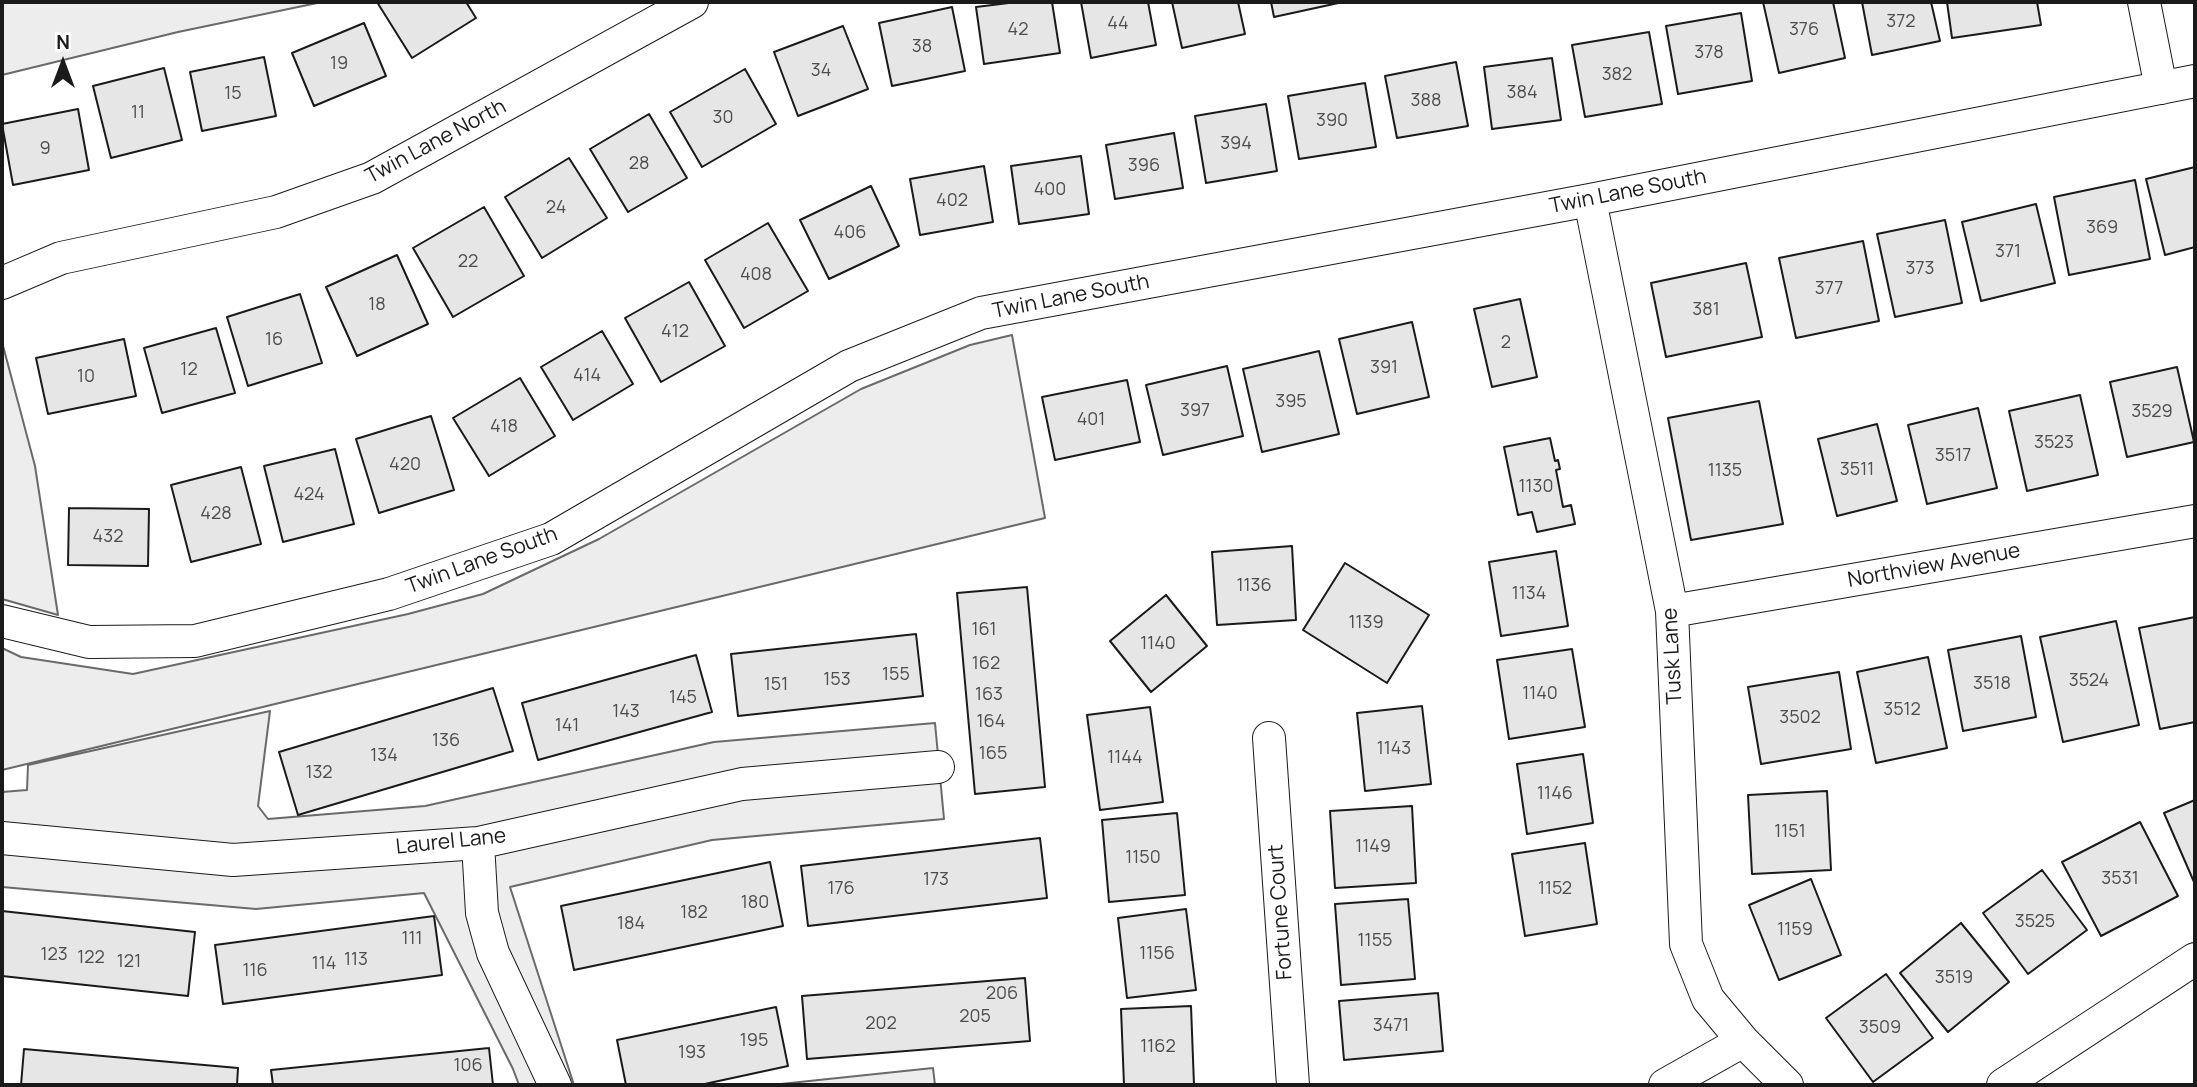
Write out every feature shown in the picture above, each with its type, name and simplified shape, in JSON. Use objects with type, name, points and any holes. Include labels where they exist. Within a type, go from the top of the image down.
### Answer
[{"type":"street","name":"Twin Lane North","points":[[2,283],[61,258],[276,212],[372,178],[692,2]]},
{"type":"street","points":[[2144,2],[2161,88]]},
{"type":"street","name":"Twin Lane South","points":[[2,621],[89,642],[195,641],[389,594],[551,539],[849,366],[981,313],[1590,200],[2195,80]]},
{"type":"street","name":"Tusk Lane","points":[[1590,200],[1672,611],[1686,944],[1708,999],[1743,1041],[1787,1085]]},
{"type":"street","name":"Northview Avenue","points":[[1672,611],[2195,522]]},
{"type":"street","name":"Fortune Court","points":[[1269,738],[1293,1085]]},
{"type":"street","name":"Laurel Lane","points":[[2,838],[233,860],[478,843],[742,784],[938,767]]},
{"type":"street","points":[[478,843],[482,913],[494,953],[555,1085]]},
{"type":"street","points":[[2003,1085],[2195,960]]},
{"type":"street","points":[[1665,1085],[1743,1041]]},
{"type":"shaded area","points":[[2,2],[322,2],[178,32],[2,75]]},
{"type":"shaded area","points":[[1012,335],[1045,518],[2,770],[2,648],[21,657],[133,674],[408,614],[483,594],[599,539],[861,389],[970,345]]},
{"type":"shaded area","points":[[2,342],[35,466],[58,615],[2,599]]},
{"type":"shaded area","points":[[270,711],[258,806],[268,819],[425,806],[714,742],[935,723],[944,819],[712,840],[510,887],[574,1085],[519,1085],[424,893],[256,909],[2,887],[2,792],[27,790],[28,765]]},
{"type":"shaded area","points":[[933,1068],[935,1085],[771,1085]]},
{"type":"building","points":[[377,2],[466,2],[476,18],[412,58]]},
{"type":"building","points":[[1017,2],[1052,2],[1060,53],[984,64],[976,7]]},
{"type":"building","points":[[1081,2],[1148,2],[1156,45],[1091,58]]},
{"type":"building","points":[[1172,2],[1238,2],[1245,34],[1182,48]]},
{"type":"building","points":[[1271,2],[1343,2],[1274,17]]},
{"type":"building","points":[[1763,2],[1833,2],[1845,58],[1779,73]]},
{"type":"building","points":[[1862,2],[1931,2],[1940,41],[1872,55]]},
{"type":"building","points":[[1947,2],[2037,2],[2041,25],[1952,38]]},
{"type":"building","points":[[952,7],[965,71],[892,86],[879,23]]},
{"type":"building","points":[[1741,13],[1752,81],[1678,94],[1666,26]]},
{"type":"building","points":[[364,23],[386,76],[314,106],[292,53]]},
{"type":"building","points":[[843,26],[868,89],[798,116],[774,52]]},
{"type":"building","points":[[1649,32],[1662,104],[1585,117],[1572,45]]},
{"type":"building","points":[[264,57],[276,116],[202,131],[190,72]]},
{"type":"building","points":[[1552,58],[1561,120],[1492,129],[1484,67]]},
{"type":"building","points":[[1456,62],[1468,126],[1397,138],[1385,76]]},
{"type":"building","points":[[164,68],[182,140],[111,158],[93,86]]},
{"type":"building","points":[[745,69],[776,124],[702,167],[670,112]]},
{"type":"building","points":[[1365,83],[1376,147],[1299,159],[1288,96]]},
{"type":"building","points":[[1266,104],[1277,171],[1206,183],[1195,116]]},
{"type":"building","points":[[78,109],[89,170],[13,185],[2,124]]},
{"type":"building","points":[[649,114],[687,178],[628,212],[590,149]]},
{"type":"building","points":[[1174,133],[1183,188],[1115,199],[1106,145]]},
{"type":"building","points":[[1081,156],[1089,214],[1019,224],[1011,166]]},
{"type":"building","points":[[569,158],[607,218],[542,258],[505,197]]},
{"type":"building","points":[[984,166],[993,222],[920,235],[910,179]]},
{"type":"building","points":[[2195,167],[2195,247],[2165,255],[2146,179]]},
{"type":"building","points":[[2135,180],[2150,259],[2069,275],[2054,197]]},
{"type":"building","points":[[871,186],[899,246],[829,279],[800,220]]},
{"type":"building","points":[[2036,204],[2055,283],[1981,301],[1962,222]]},
{"type":"building","points":[[484,207],[524,276],[453,317],[413,248]]},
{"type":"building","points":[[1945,220],[1962,303],[1895,317],[1877,234]]},
{"type":"building","points":[[768,223],[808,291],[744,328],[705,260]]},
{"type":"building","points":[[1863,241],[1879,321],[1796,338],[1779,258]]},
{"type":"building","points":[[397,255],[428,324],[357,356],[326,287]]},
{"type":"building","points":[[1746,263],[1762,337],[1666,357],[1651,283]]},
{"type":"building","points":[[689,282],[725,346],[661,382],[625,318]]},
{"type":"building","points":[[300,294],[322,363],[248,386],[227,317]]},
{"type":"building","points":[[1520,299],[1537,377],[1492,387],[1474,309]]},
{"type":"building","points":[[1412,322],[1429,397],[1357,414],[1339,339]]},
{"type":"building","points":[[216,328],[235,393],[162,413],[144,348]]},
{"type":"building","points":[[602,331],[633,384],[573,420],[541,367]]},
{"type":"building","points":[[124,339],[136,396],[48,414],[36,358]]},
{"type":"building","points":[[1319,351],[1339,434],[1262,452],[1243,369]]},
{"type":"building","points":[[1227,366],[1243,436],[1163,455],[1146,385]]},
{"type":"building","points":[[2177,367],[2194,442],[2127,457],[2110,382]]},
{"type":"building","points":[[520,378],[555,436],[489,476],[453,418]]},
{"type":"building","points":[[1127,380],[1140,442],[1055,460],[1042,397]]},
{"type":"building","points":[[2080,395],[2098,475],[2027,491],[2009,411]]},
{"type":"building","points":[[1759,401],[1783,524],[1691,540],[1668,418]]},
{"type":"building","points":[[1978,408],[1997,488],[1927,504],[1908,425]]},
{"type":"building","points":[[431,416],[454,490],[379,513],[356,439]]},
{"type":"building","points":[[1877,424],[1897,501],[1837,516],[1818,439]]},
{"type":"building","points":[[1550,438],[1555,461],[1558,460],[1560,469],[1556,470],[1563,507],[1571,505],[1575,524],[1537,532],[1532,512],[1518,515],[1504,447]]},
{"type":"building","points":[[335,449],[354,524],[283,542],[264,466]]},
{"type":"building","points":[[241,467],[261,544],[191,562],[171,485]]},
{"type":"building","points":[[69,508],[149,509],[148,566],[68,565]]},
{"type":"building","points":[[1292,546],[1296,620],[1217,625],[1212,552]]},
{"type":"building","points":[[1556,551],[1568,626],[1501,636],[1489,562]]},
{"type":"building","points":[[1345,563],[1429,615],[1387,683],[1303,630]]},
{"type":"building","points":[[1027,587],[1045,787],[975,794],[957,593]]},
{"type":"building","points":[[1166,595],[1207,646],[1151,692],[1110,641]]},
{"type":"building","points":[[2195,617],[2195,722],[2160,729],[2139,628]]},
{"type":"building","points":[[2116,621],[2139,725],[2063,742],[2040,637]]},
{"type":"building","points":[[916,634],[923,696],[738,716],[731,654]]},
{"type":"building","points":[[2021,636],[2036,717],[1963,731],[1948,650]]},
{"type":"building","points":[[1572,649],[1585,727],[1509,739],[1497,660]]},
{"type":"building","points":[[696,655],[712,712],[538,760],[522,703]]},
{"type":"building","points":[[1928,657],[1947,748],[1876,763],[1857,672]]},
{"type":"building","points":[[1839,672],[1851,749],[1761,764],[1748,687]]},
{"type":"building","points":[[493,688],[513,751],[298,815],[279,752]]},
{"type":"building","points":[[1422,706],[1431,784],[1365,791],[1357,713]]},
{"type":"building","points":[[1150,707],[1163,802],[1100,810],[1087,715]]},
{"type":"building","points":[[1583,754],[1593,823],[1527,834],[1517,764]]},
{"type":"building","points":[[1827,791],[1831,870],[1752,874],[1748,795]]},
{"type":"building","points":[[2195,800],[2195,881],[2194,882],[2164,813]]},
{"type":"building","points":[[1412,806],[1416,883],[1335,888],[1330,811]]},
{"type":"building","points":[[1177,813],[1185,895],[1109,902],[1102,820]]},
{"type":"building","points":[[2140,822],[2178,896],[2101,936],[2062,862]]},
{"type":"building","points":[[1040,838],[1047,898],[808,926],[801,866]]},
{"type":"building","points":[[1585,843],[1597,924],[1525,936],[1512,854]]},
{"type":"building","points":[[770,862],[783,926],[574,970],[561,906]]},
{"type":"building","points":[[2042,870],[2087,930],[2028,974],[1983,913]]},
{"type":"building","points":[[1811,879],[1841,955],[1779,980],[1749,905]]},
{"type":"building","points":[[1408,899],[1415,979],[1341,985],[1335,904]]},
{"type":"building","points":[[1186,909],[1196,990],[1127,998],[1118,918]]},
{"type":"building","points":[[2,911],[195,932],[188,996],[2,976]]},
{"type":"building","points":[[434,916],[442,975],[223,1004],[215,945]]},
{"type":"building","points":[[1961,923],[2009,982],[1948,1032],[1900,973]]},
{"type":"building","points":[[1886,974],[1933,1038],[1873,1082],[1826,1018]]},
{"type":"building","points":[[1025,978],[1030,1041],[807,1059],[802,996]]},
{"type":"building","points":[[1438,993],[1443,1051],[1344,1060],[1339,1001]]},
{"type":"building","points":[[1191,1006],[1194,1085],[1124,1085],[1121,1009]]},
{"type":"building","points":[[776,1007],[788,1066],[700,1085],[626,1085],[617,1040]]},
{"type":"building","points":[[489,1048],[493,1085],[273,1085],[271,1070]]},
{"type":"building","points":[[24,1049],[238,1068],[237,1085],[21,1085]]}]
